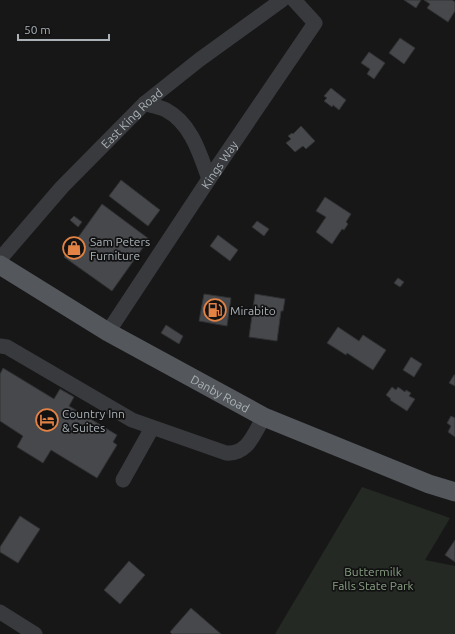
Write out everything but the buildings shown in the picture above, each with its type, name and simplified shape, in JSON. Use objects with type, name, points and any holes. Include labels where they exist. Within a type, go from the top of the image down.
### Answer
[{"type":"main road","name":"Danby Road","points":[[0,265],[108,332],[264,417],[429,484],[455,492]]},
{"type":"street","name":"East King Road","points":[[0,258],[62,187],[145,104],[199,60],[282,0]]},
{"type":"street","name":"Kings Way","points":[[108,332],[209,179],[315,23],[294,0]]},
{"type":"street","points":[[145,104],[167,110],[185,127],[200,152],[209,179]]},
{"type":"street","points":[[0,346],[7,347],[132,420],[226,453],[232,453],[245,448],[264,417]]},
{"type":"street","points":[[123,480],[152,428]]},
{"type":"street","points":[[0,612],[35,634]]},
{"type":"green space","name":"Buttermilk Falls State Park","points":[[362,487],[450,518],[425,560],[455,566],[455,634],[275,634]]},
{"type":"place","name":"Sam Peters Furniture","points":[[74,248]]},
{"type":"place","name":"Mirabito","points":[[215,310]]},
{"type":"place","name":"Country Inn & Suites","points":[[47,420]]}]
